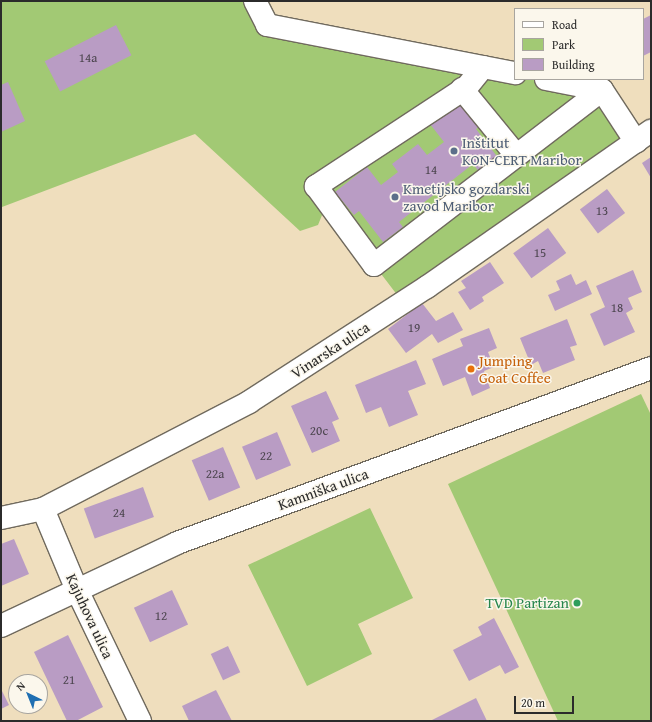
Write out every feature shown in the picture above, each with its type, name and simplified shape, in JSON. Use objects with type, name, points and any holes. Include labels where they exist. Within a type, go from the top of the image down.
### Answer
[{"type":"street","points":[[255,1],[267,25],[514,73]]},
{"type":"street","points":[[483,67],[462,89],[316,186],[374,266],[602,90]]},
{"type":"street","points":[[551,80],[602,90]]},
{"type":"street","points":[[462,89],[516,156]]},
{"type":"street","name":"Vinarska ulica","points":[[1,518],[43,509],[249,402],[427,287],[644,136],[602,90]]},
{"type":"street","name":"Kamniška ulica","points":[[1,626],[76,588],[178,542],[651,368]]},
{"type":"street","name":"Kajuhova ulica","points":[[43,509],[76,588],[140,721]]},
{"type":"green space","points":[[1,1],[248,1],[268,33],[514,77],[514,80],[533,80],[595,91],[629,139],[401,300],[327,203],[318,225],[300,231],[195,134],[2,207]]},
{"type":"green space","name":"TVD Partizan","points":[[641,394],[651,415],[651,721],[558,721],[448,484]]},
{"type":"green space","points":[[370,508],[413,598],[358,624],[372,654],[307,686],[248,565]]},
{"type":"building","points":[[651,15],[651,52],[644,56],[644,18]]},
{"type":"building","points":[[116,25],[131,55],[60,92],[45,61]]},
{"type":"building","points":[[8,82],[25,121],[1,132],[1,85]]},
{"type":"building","points":[[464,98],[484,123],[476,129],[499,159],[480,173],[473,164],[399,222],[403,227],[383,242],[359,211],[354,215],[335,192],[367,167],[381,185],[398,172],[392,164],[418,144],[427,155],[444,142],[430,124]]},
{"type":"building","points":[[651,157],[651,178],[642,163]]},
{"type":"building","points":[[607,189],[625,213],[598,233],[580,209]]},
{"type":"building","points":[[548,228],[566,253],[531,278],[513,253]]},
{"type":"building","points":[[490,262],[504,283],[482,297],[484,301],[470,310],[458,292],[466,288],[461,281]]},
{"type":"building","points":[[633,270],[642,292],[628,298],[633,309],[626,313],[635,332],[604,346],[590,314],[605,307],[596,286]]},
{"type":"building","points":[[571,274],[576,285],[586,280],[592,294],[555,311],[548,295],[560,290],[556,281]]},
{"type":"building","points":[[422,303],[436,321],[453,312],[463,330],[438,343],[432,334],[406,353],[388,329]]},
{"type":"building","points":[[567,319],[577,345],[570,347],[575,360],[543,373],[538,361],[531,365],[520,338]]},
{"type":"building","points":[[489,328],[497,348],[488,352],[494,367],[484,371],[490,388],[472,396],[465,377],[443,386],[432,359],[463,346],[460,339]]},
{"type":"building","points":[[416,360],[426,384],[408,391],[418,415],[389,427],[381,407],[366,413],[355,385]]},
{"type":"building","points":[[326,391],[339,419],[332,422],[340,441],[312,453],[291,406]]},
{"type":"building","points":[[277,432],[291,465],[256,480],[242,447]]},
{"type":"building","points":[[223,447],[240,488],[209,501],[192,460]]},
{"type":"building","points":[[143,487],[154,517],[95,539],[84,509]]},
{"type":"building","points":[[14,539],[29,574],[1,586],[1,544]]},
{"type":"building","points":[[172,590],[188,624],[150,642],[134,608]]},
{"type":"building","points":[[494,618],[519,667],[505,674],[500,665],[469,681],[453,650],[482,635],[478,627]]},
{"type":"building","points":[[68,635],[103,707],[76,721],[67,721],[48,681],[48,674],[45,674],[34,652]]},
{"type":"building","points":[[228,646],[240,672],[223,680],[211,654]]},
{"type":"building","points":[[1,689],[8,706],[1,709]]},
{"type":"building","points":[[216,690],[232,721],[189,721],[182,706]]},
{"type":"building","points":[[476,698],[487,721],[430,721]]},
{"type":"place","name":"Inštitut KON-CERT Maribor","points":[[454,151]]},
{"type":"place","name":"Kmetijsko gozdarski zavod Maribor","points":[[395,197]]},
{"type":"place","name":"Jumping Goat Coffee","points":[[471,369]]},
{"type":"place","name":"TVD Partizan","points":[[577,603]]}]
